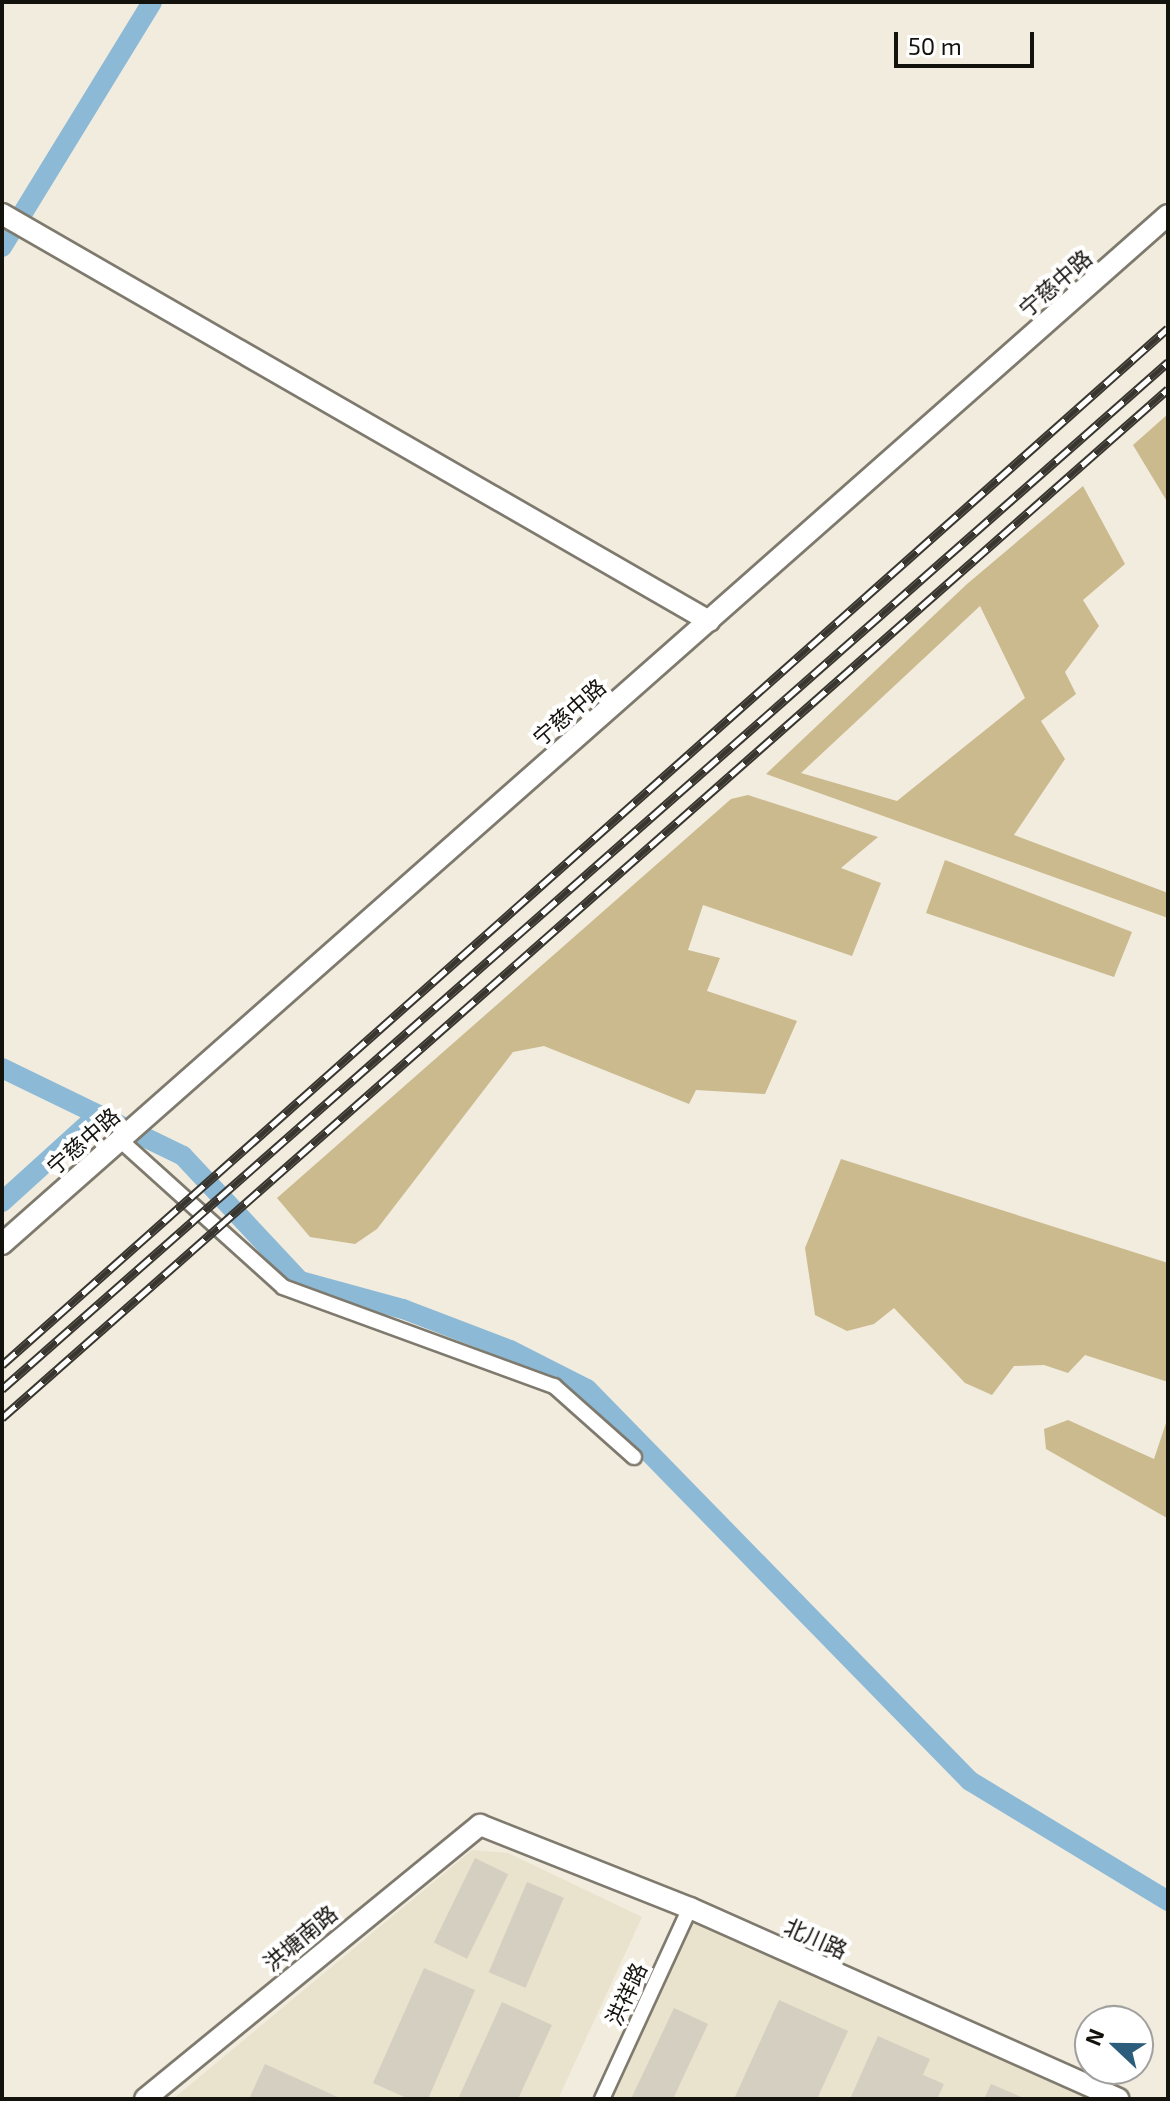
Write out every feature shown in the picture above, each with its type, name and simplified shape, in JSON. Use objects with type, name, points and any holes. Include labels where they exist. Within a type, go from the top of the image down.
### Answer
[{"type":"main road","points":[[2,214],[709,621]]},
{"type":"main road","name":"宁慈中路","points":[[2,1244],[1168,215]]},
{"type":"main road","name":"北川路","points":[[492,1826],[690,1908],[1118,2099]]},
{"type":"main road","name":"洪塘南路","points":[[145,2099],[462,1835],[492,1826]]},
{"type":"street","points":[[120,1140],[283,1287],[554,1386],[634,1457]]},
{"type":"street","name":"洪祥路","points":[[602,2099],[690,1908]]},
{"type":"shaded area","points":[[1168,414],[1168,503],[1133,445]]},
{"type":"shaded area","points":[[1083,486],[1125,564],[1083,600],[1099,626],[1065,672],[1076,694],[1041,721],[1065,759],[1014,835],[1168,893],[1168,918],[766,774],[967,584]],"holes":[[[980,606],[1025,698],[897,801],[801,773]]]},
{"type":"shaded area","points":[[748,795],[878,837],[841,868],[881,883],[852,956],[703,905],[688,950],[720,958],[707,991],[797,1021],[765,1094],[696,1090],[689,1104],[544,1046],[513,1052],[377,1229],[355,1244],[310,1237],[277,1198],[731,799]]},
{"type":"shaded area","points":[[945,860],[1132,932],[1114,977],[926,913]]},
{"type":"shaded area","points":[[841,1159],[1168,1263],[1168,1382],[1085,1355],[1068,1373],[1044,1365],[1014,1366],[992,1395],[965,1383],[894,1308],[874,1324],[847,1331],[815,1315],[805,1248]]},
{"type":"shaded area","points":[[1168,1417],[1167,1518],[1046,1449],[1044,1429],[1068,1420],[1154,1459]]},
{"type":"shaded area","points":[[472,1850],[508,1853],[642,1917],[558,2099],[173,2099]]},
{"type":"shaded area","points":[[694,1920],[1095,2099],[611,2099]]},
{"type":"building","points":[[475,1858],[508,1874],[467,1959],[434,1942]]},
{"type":"building","points":[[527,1882],[564,1898],[526,1988],[489,1972]]},
{"type":"building","points":[[424,1968],[475,1990],[428,2099],[409,2099],[373,2083]]},
{"type":"building","points":[[779,2000],[848,2031],[817,2099],[734,2099]]},
{"type":"building","points":[[502,2002],[552,2025],[518,2099],[458,2099]]},
{"type":"building","points":[[674,2008],[708,2024],[673,2099],[631,2099]]},
{"type":"building","points":[[878,2036],[930,2059],[923,2075],[944,2084],[937,2099],[850,2099]]},
{"type":"building","points":[[265,2064],[342,2099],[249,2099]]},
{"type":"building","points":[[991,2084],[1026,2099],[984,2099]]},
{"type":"waterway","points":[[2,247],[152,2]]},
{"type":"waterway","points":[[2,1068],[183,1156],[300,1281],[403,1309],[510,1350],[587,1389],[970,1781],[1168,1901]]},
{"type":"waterway","points":[[2,1202],[98,1115]]},
{"type":"railway","points":[[2,1365],[1168,328]]},
{"type":"railway","points":[[2,1389],[1168,362]]},
{"type":"railway","points":[[2,1418],[1168,389]]}]
